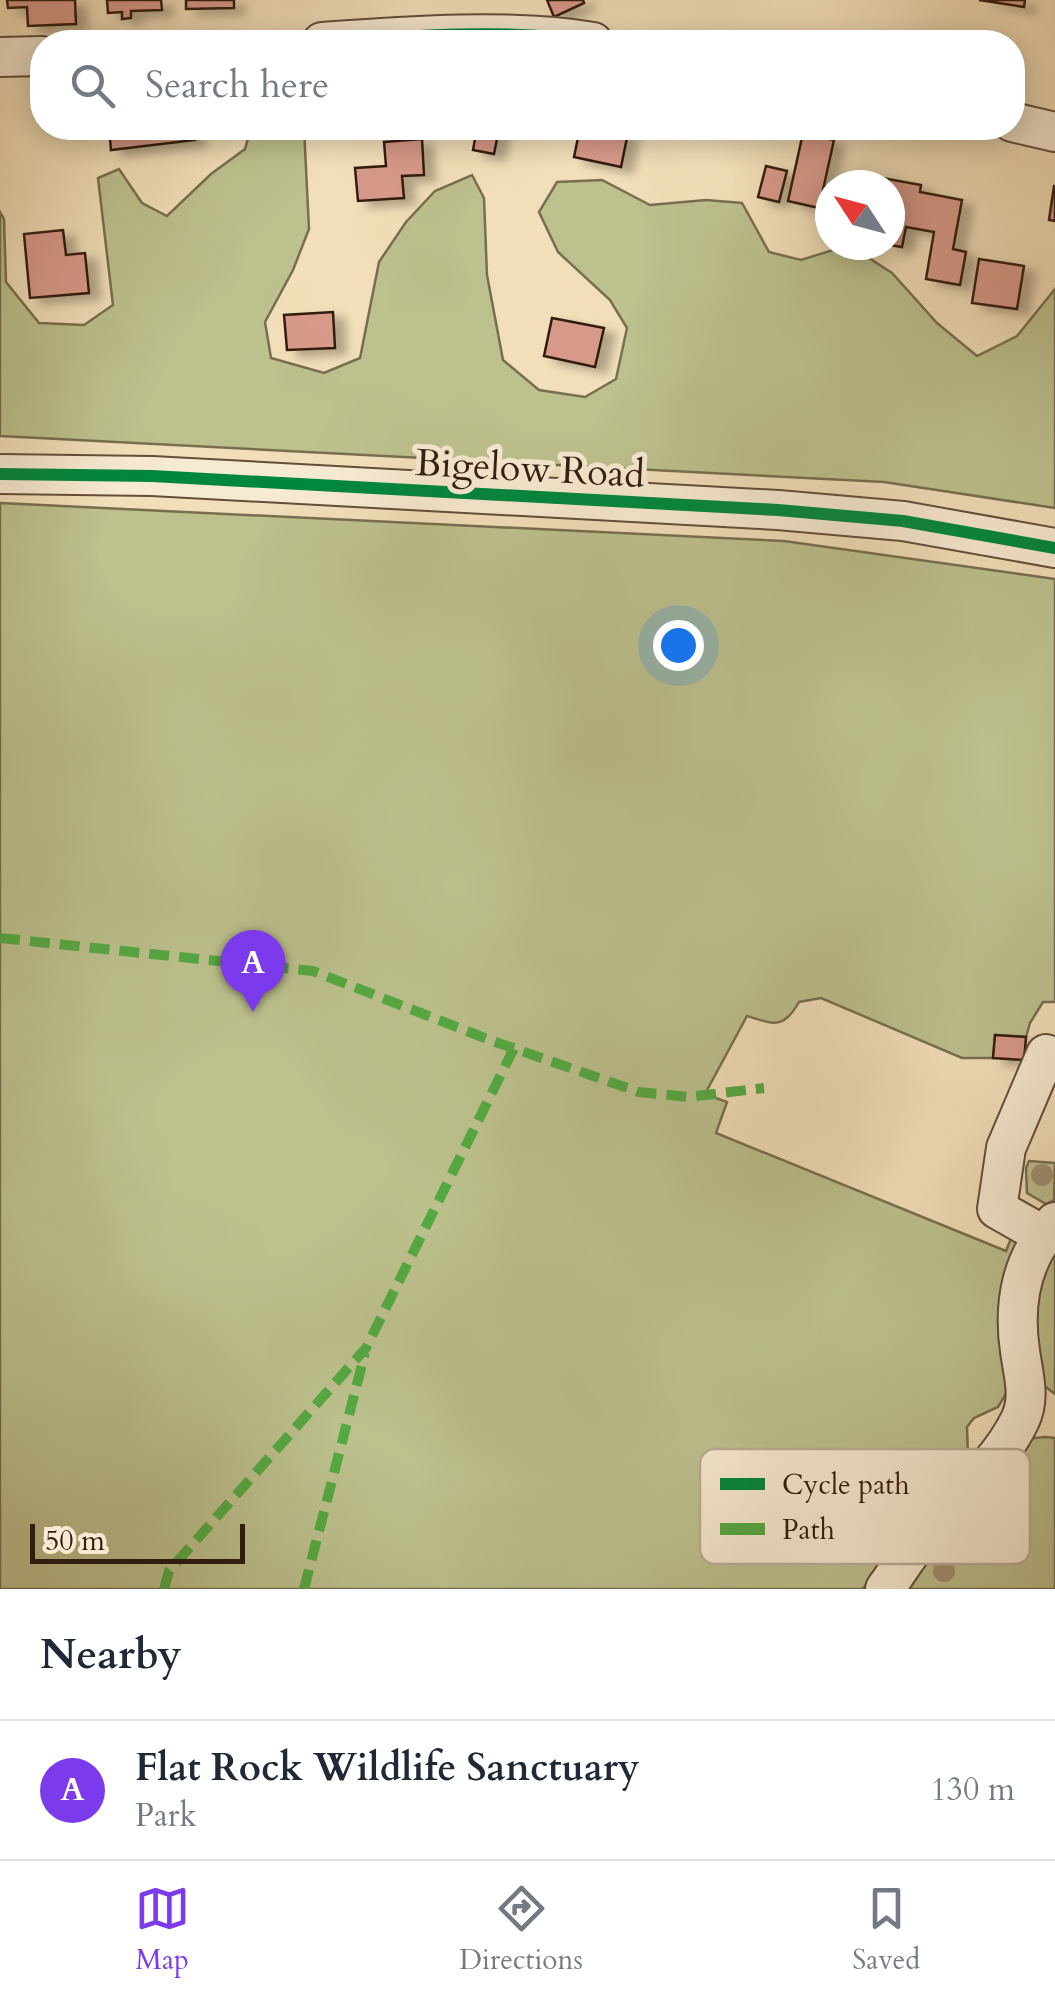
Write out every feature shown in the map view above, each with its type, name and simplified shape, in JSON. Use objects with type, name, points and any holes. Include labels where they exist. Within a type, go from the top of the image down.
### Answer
[{"type":"street","points":[[0,57],[30,56]]},
{"type":"street","points":[[1025,125],[1055,132]]},
{"type":"street","name":"Bigelow Road","points":[[0,474],[152,476],[778,510],[904,521],[1055,548]]},
{"type":"street","points":[[1004,1449],[1037,1423],[1026,1385],[1018,1300],[1023,1274],[1049,1228],[996,1209],[1006,1148],[1046,1054]]},
{"type":"street","points":[[886,1589],[904,1564]]},
{"type":"green space","points":[[248,140],[305,140],[309,229],[293,270],[265,322],[271,358],[324,373],[360,358],[379,262],[406,222],[435,191],[472,175],[484,198],[487,275],[503,360],[539,390],[585,397],[616,379],[627,328],[610,300],[558,252],[539,212],[557,182],[602,180],[650,205],[706,200],[742,203],[769,252],[801,260],[815,256],[815,260],[872,260],[892,273],[937,323],[977,356],[1017,336],[1055,289],[1055,508],[884,482],[0,436],[0,212],[4,219],[6,282],[39,323],[84,325],[113,305],[98,178],[119,169],[142,203],[167,216],[211,174],[245,149]]},
{"type":"green space","points":[[0,503],[784,541],[1055,579],[1055,1002],[1043,1002],[1026,1037],[995,1035],[993,1058],[962,1058],[821,998],[799,1002],[788,1017],[777,1023],[747,1016],[705,1094],[727,1102],[716,1133],[1006,1251],[1012,1236],[1019,1239],[1007,1392],[998,1407],[974,1418],[967,1427],[968,1449],[700,1449],[700,1564],[885,1564],[868,1585],[861,1589],[0,1589]]},
{"type":"green space","points":[[1029,1161],[1055,1163],[1054,1200],[1046,1204],[1027,1193]]},
{"type":"green space","points":[[1055,1245],[1055,1394],[1043,1385],[1041,1377],[1036,1309],[1041,1276]]},
{"type":"green space","points":[[1055,1438],[1055,1589],[904,1589],[924,1564],[1030,1564],[1030,1449],[1018,1449],[1026,1439]]},
{"type":"building","points":[[7,0],[75,0],[76,24],[28,26],[27,7],[8,8]]},
{"type":"building","points":[[107,0],[161,0],[162,10],[131,11],[131,18],[122,19],[122,12],[108,13]]},
{"type":"building","points":[[186,0],[234,0],[234,8],[186,9]]},
{"type":"building","points":[[547,0],[583,0],[584,3],[554,17]]},
{"type":"building","points":[[979,0],[1025,0],[1024,7]]},
{"type":"building","points":[[110,140],[195,140],[111,150]]},
{"type":"building","points":[[422,140],[424,175],[402,176],[404,198],[358,201],[355,168],[386,166],[384,142]]},
{"type":"building","points":[[475,140],[497,140],[494,154],[473,150]]},
{"type":"building","points":[[578,140],[627,140],[621,167],[574,157]]},
{"type":"building","points":[[801,140],[834,140],[827,170],[815,170],[815,207],[788,201]]},
{"type":"building","points":[[766,166],[787,171],[779,202],[758,197]]},
{"type":"building","points":[[905,182],[921,185],[920,192],[962,200],[953,249],[966,252],[960,285],[926,279],[934,232],[906,227],[905,232]]},
{"type":"building","points":[[1055,186],[1055,221],[1049,220]]},
{"type":"building","points":[[63,230],[66,255],[85,253],[89,293],[30,298],[24,234]]},
{"type":"building","points":[[979,259],[1024,266],[1017,309],[972,303]]},
{"type":"building","points":[[333,312],[335,348],[287,350],[284,315]]},
{"type":"building","points":[[552,318],[604,328],[595,367],[544,356]]},
{"type":"building","points":[[995,1035],[1026,1037],[1024,1060],[993,1058]]},
{"type":"marked path","points":[[0,938],[313,971],[490,1040],[639,1092],[688,1097],[764,1088]]},
{"type":"marked path","points":[[164,1589],[169,1571],[366,1348],[514,1048]]},
{"type":"marked path","points":[[304,1589],[365,1353]]},
{"type":"cycle path","points":[[0,474],[152,476],[778,510],[903,521],[1055,548]]},
{"type":"place","name":"Flat Rock Wildlife Sanctuary","points":[[253,1012]]}]
